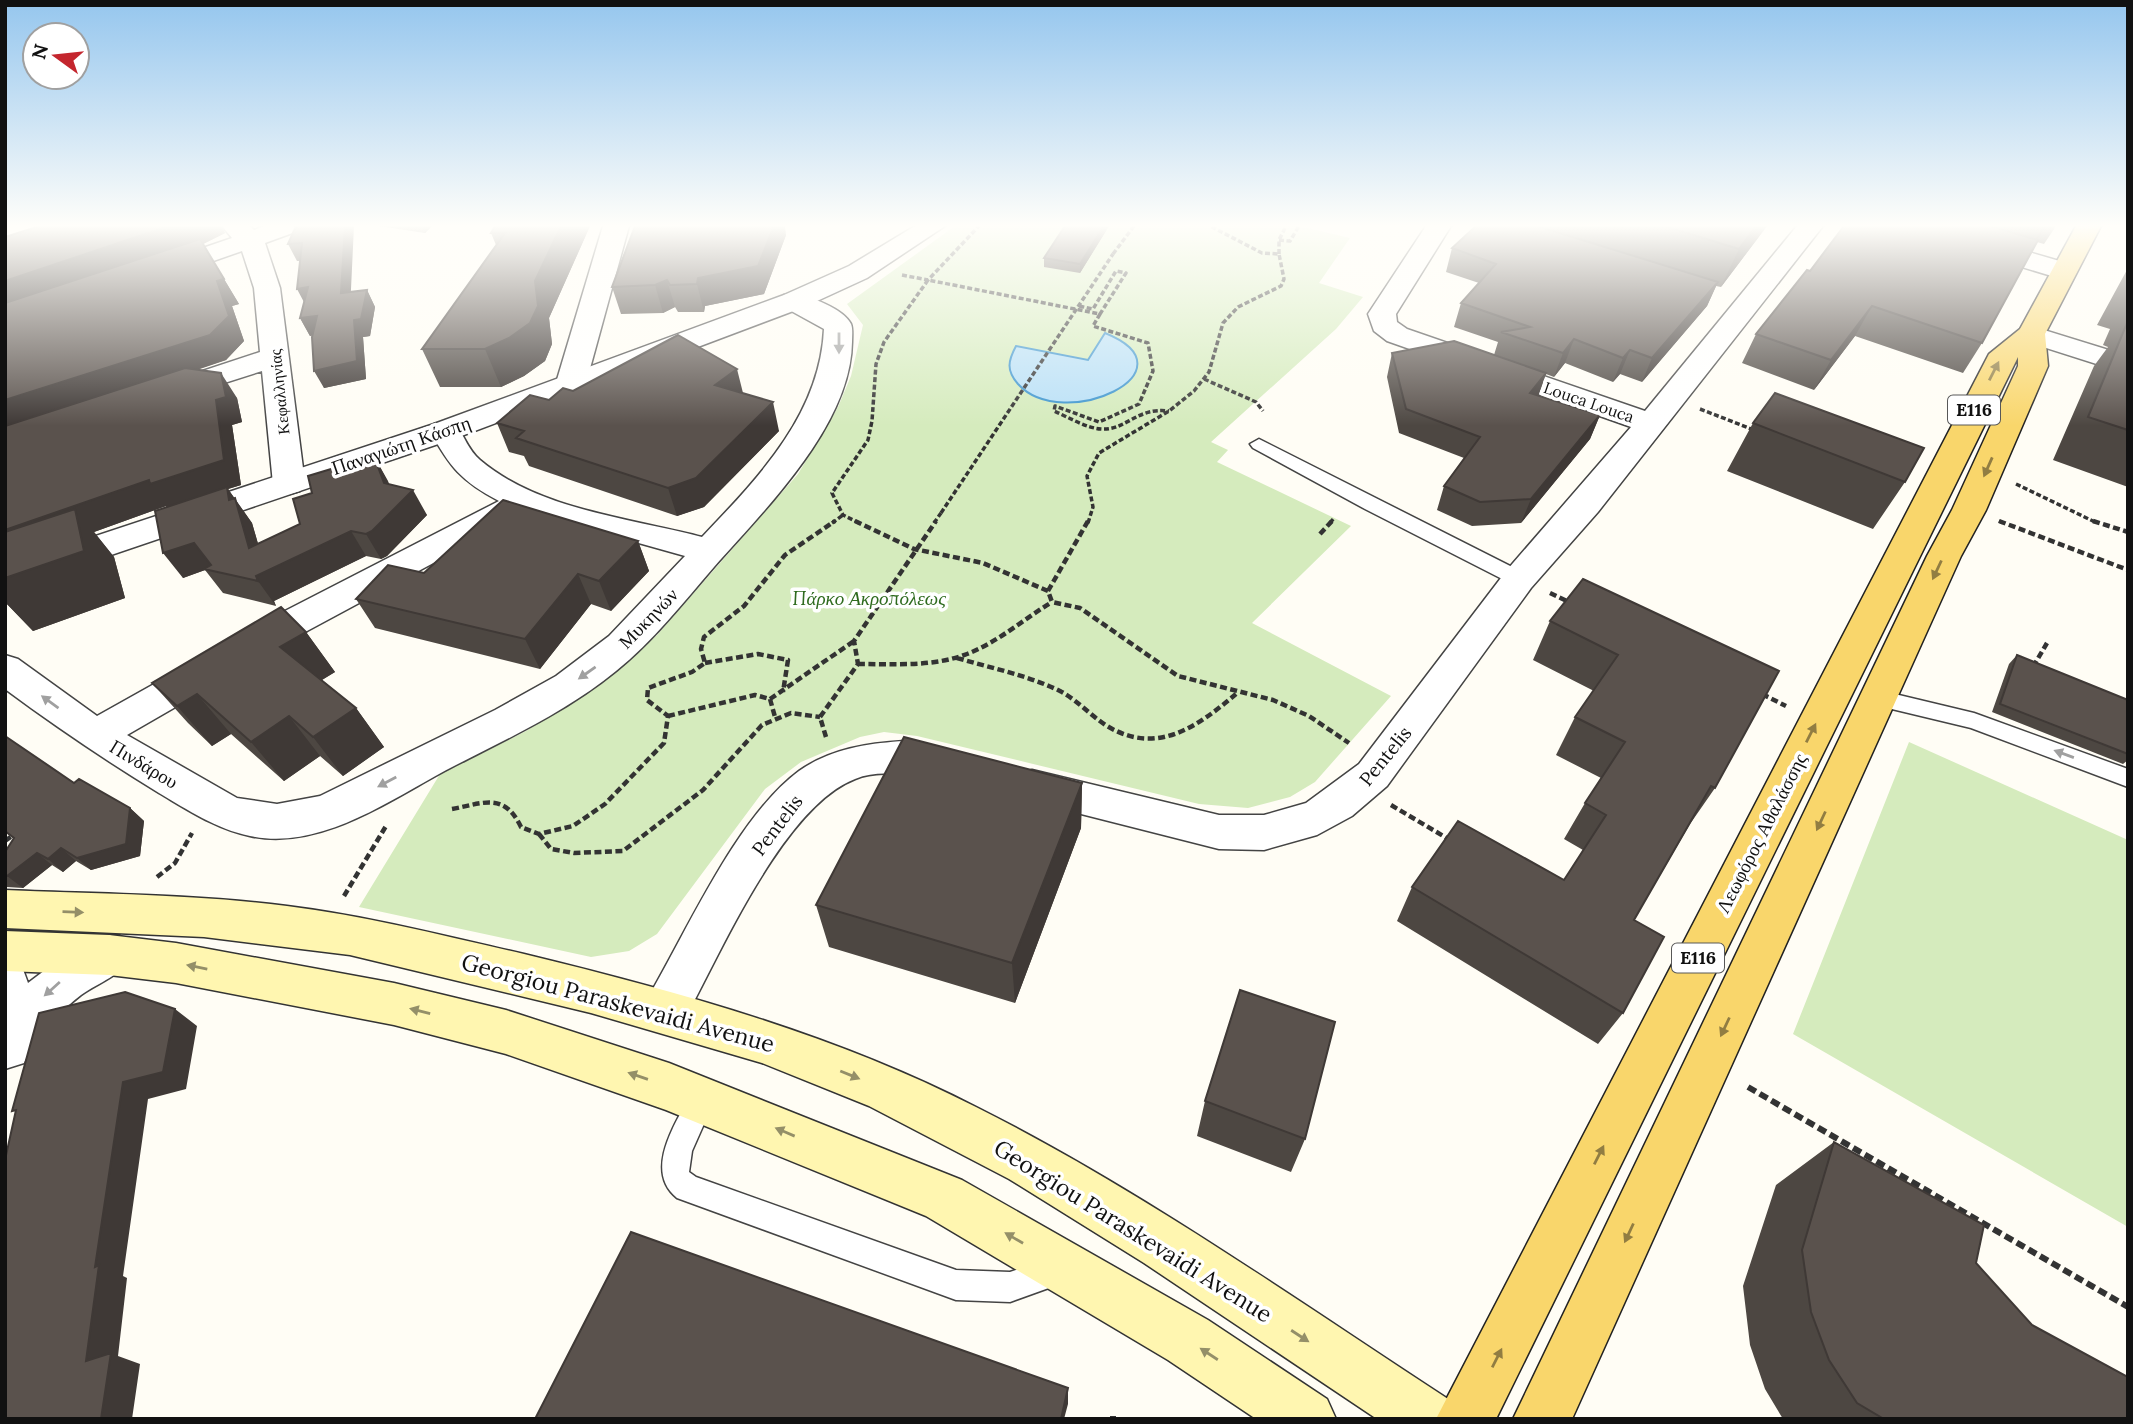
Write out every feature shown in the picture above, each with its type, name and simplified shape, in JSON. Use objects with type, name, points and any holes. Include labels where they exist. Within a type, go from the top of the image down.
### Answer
[{"type":"main road","name":"Λεωφόρος Αθαλάσσης","points":[[1465,1419],[2003,354],[2031,334],[2053,292]]},
{"type":"main road","name":"Λεωφόρος Αθαλάσσης","points":[[1542,1419],[1944,556],[1977,492],[2033,366],[2031,334]]},
{"type":"main road","name":"Georgiou Paraskevaidi Avenue","points":[[5,909],[111,934],[176,963],[394,1004],[506,1032],[702,1099],[944,1198],[1188,1340],[1307,1419]]},
{"type":"main road","name":"Georgiou Paraskevaidi Avenue","points":[[5,951],[111,934],[192,917],[323,930],[456,958],[665,1011],[786,1049],[886,1089],[973,1133],[1141,1232],[1428,1419]]},
{"type":"street","name":"Κεφαλληνίας","points":[[268,292],[289,484]]},
{"type":"street","points":[[571,383],[597,292]]},
{"type":"street","name":"Παναγιώτη Κάσπη","points":[[5,579],[445,431],[814,292]]},
{"type":"street","name":"Louca Louca","points":[[1396,292],[1382,314],[1384,325],[1397,335],[1659,410]]},
{"type":"street","name":"Pentelis","points":[[665,1011],[766,834],[786,806],[810,784],[840,766],[879,755],[910,756],[1219,832],[1245,835],[1282,832],[1317,817],[1373,775],[1519,579],[1586,504],[1659,410],[1732,302],[1742,292]]},
{"type":"street","name":"Μυκηνών","points":[[297,820],[346,804],[533,707],[586,675],[641,629],[782,468],[834,376],[841,347],[838,326],[822,314],[794,302]]},
{"type":"street","points":[[2031,334],[2128,365]]},
{"type":"street","points":[[145,400],[275,357]]},
{"type":"street","points":[[445,431],[466,465],[479,476],[524,500],[710,551]]},
{"type":"street","points":[[95,735],[294,622],[490,521],[524,500]]},
{"type":"street","name":"Πινδάρου","points":[[5,669],[95,735],[246,821],[270,824],[297,820]]},
{"type":"street","points":[[7,1048],[36,1004],[111,934]]},
{"type":"street","points":[[5,979],[7,1048]]},
{"type":"lane","points":[[1259,444],[1371,505],[1519,579]]},
{"type":"lane","points":[[1878,698],[1974,721],[2128,778]]},
{"type":"lane","points":[[702,1099],[678,1150],[678,1181],[687,1188],[956,1284],[992,1290],[1017,1288],[1066,1268]]},
{"type":"path","points":[[919,292],[895,325],[876,362],[870,437],[863,454],[837,479],[832,493],[843,515],[914,549],[983,563],[1048,591],[1052,602]]},
{"type":"path","points":[[991,292],[1100,314]]},
{"type":"path","points":[[668,716],[755,695],[770,699],[854,641],[1088,292]]},
{"type":"path","points":[[1079,306],[1093,309],[1103,292]]},
{"type":"path","points":[[1114,292],[1093,326],[1147,343],[1153,371],[1139,404],[1099,422],[1055,406],[1054,411],[1099,429],[1113,428],[1151,410],[1170,411]]},
{"type":"path","points":[[1048,591],[1086,527],[1093,507],[1087,476],[1099,453],[1170,411],[1204,379],[1209,372],[1223,323],[1238,307],[1268,292]]},
{"type":"path","points":[[1204,379],[1256,401],[1263,411]]},
{"type":"path","points":[[1659,410],[1757,431]]},
{"type":"path","points":[[1977,492],[2032,489],[2104,527],[2128,532]]},
{"type":"path","points":[[1977,492],[2128,570]]},
{"type":"path","points":[[705,663],[701,649],[704,637],[744,606],[785,555],[843,515]]},
{"type":"path","points":[[1320,534],[1334,518]]},
{"type":"path","points":[[1519,579],[1581,608]]},
{"type":"path","points":[[858,664],[929,663],[957,658],[998,637],[1052,602],[1080,608],[1178,676],[1237,694],[1273,699],[1309,716],[1349,743]]},
{"type":"path","points":[[820,716],[858,664],[854,641]]},
{"type":"path","points":[[2030,672],[2047,643]]},
{"type":"path","points":[[668,716],[647,700],[648,688],[663,679],[694,673],[705,663],[759,654],[777,655],[788,660],[783,692]]},
{"type":"path","points":[[957,658],[1060,691],[1110,728],[1141,739],[1163,741],[1186,733],[1237,694]]},
{"type":"path","points":[[1756,691],[1793,709]]},
{"type":"path","points":[[770,699],[775,717]]},
{"type":"path","points":[[452,808],[495,801],[513,811],[521,827],[539,834],[551,849],[573,853],[623,851],[703,790],[762,725],[775,717],[791,713],[820,716]]},
{"type":"path","points":[[539,834],[573,826],[605,804],[664,743],[668,716]]},
{"type":"path","points":[[820,716],[829,748],[840,766]]},
{"type":"path","points":[[1360,787],[1456,843]]},
{"type":"path","points":[[111,934],[175,863],[210,802]]},
{"type":"path","points":[[323,930],[391,818]]},
{"type":"path","points":[[5,841],[27,825]]},
{"type":"path","points":[[1748,1087],[2128,1307]]},
{"type":"green space","name":"Πάρκο Ακροπόλεως","points":[[863,292],[1349,292],[1363,297],[1336,329],[1211,442],[1228,450],[1217,462],[1351,526],[1252,623],[1391,696],[1315,782],[1290,797],[1248,808],[1199,804],[917,736],[884,732],[860,737],[801,762],[765,789],[657,934],[629,951],[591,957],[359,907],[440,774],[526,731],[600,685],[657,635],[798,474],[838,407],[851,376],[863,325],[847,304]]},
{"type":"green space","points":[[1909,742],[2128,840],[2128,1227],[1793,1034]]},
{"type":"water","points":[[1105,333],[1130,348],[1137,364],[1131,379],[1114,391],[1090,400],[1064,402],[1039,398],[1018,384],[1010,370],[1011,356],[1016,346],[1088,360]]},
{"type":"building","points":[[37,292],[221,292],[229,316],[210,335],[5,400],[5,303]]},
{"type":"building","points":[[307,292],[366,292],[361,319],[354,320],[357,361],[314,371],[312,337],[317,316],[300,318]]},
{"type":"building","points":[[462,292],[536,292],[538,306],[530,323],[509,338],[485,349],[422,349]]},
{"type":"building","points":[[1470,292],[1709,292],[1652,358],[1630,350],[1623,358],[1574,339],[1563,353],[1501,332],[1530,327],[1461,303]]},
{"type":"building","points":[[1789,292],[2009,292],[1982,343],[1872,306],[1831,360],[1756,334]]},
{"type":"building","points":[[2128,323],[2128,430],[2088,417]]},
{"type":"building","points":[[678,335],[737,369],[715,385],[773,402],[696,478],[668,488],[516,438],[524,431],[497,423],[530,395],[549,400],[563,388],[573,391]]},
{"type":"building","points":[[1454,341],[1546,373],[1530,393],[1600,415],[1531,499],[1480,502],[1444,486],[1480,437],[1406,409],[1392,353]]},
{"type":"building","points":[[185,368],[221,373],[226,397],[216,400],[224,460],[150,484],[149,480],[5,530],[5,426]]},
{"type":"building","points":[[1775,393],[1924,448],[1905,482],[1753,423]]},
{"type":"building","points":[[374,456],[384,483],[413,490],[366,534],[351,531],[256,576],[258,581],[204,569],[211,565],[194,543],[163,553],[155,511],[227,487],[229,500],[235,498],[249,548],[300,524],[293,499],[312,493],[308,476]]},
{"type":"building","points":[[503,500],[638,541],[599,581],[578,574],[525,639],[356,599],[388,565],[424,573]]},
{"type":"building","points":[[75,509],[84,551],[5,578],[5,532]]},
{"type":"building","points":[[1583,579],[1779,671],[1715,788],[1711,786],[1634,920],[1664,937],[1623,1013],[1412,887],[1458,821],[1564,880],[1606,815],[1585,803],[1625,742],[1575,717],[1618,655],[1550,621]]},
{"type":"building","points":[[281,607],[306,632],[280,647],[356,708],[313,737],[289,716],[251,742],[197,694],[177,706],[152,683]]},
{"type":"building","points":[[2017,655],[2128,700],[2128,754],[2000,704]]},
{"type":"building","points":[[5,736],[74,783],[79,779],[130,808],[126,844],[77,858],[61,848],[48,859],[37,853],[5,876],[5,852],[14,838],[5,831]]},
{"type":"building","points":[[904,737],[1082,783],[1012,963],[816,905]]},
{"type":"building","points":[[1240,990],[1335,1022],[1305,1139],[1205,1101]]},
{"type":"building","points":[[125,992],[175,1009],[163,1072],[123,1082],[95,1267],[99,1265],[86,1361],[111,1353],[101,1419],[5,1419],[5,1160],[16,1110],[12,1111],[39,1013]]},
{"type":"building","points":[[1834,1142],[1984,1225],[1976,1263],[2032,1325],[2128,1377],[2128,1419],[1884,1419],[1857,1403],[1829,1360],[1811,1312],[1802,1250]]},
{"type":"building","points":[[631,1232],[1068,1388],[1061,1419],[535,1419]]}]
